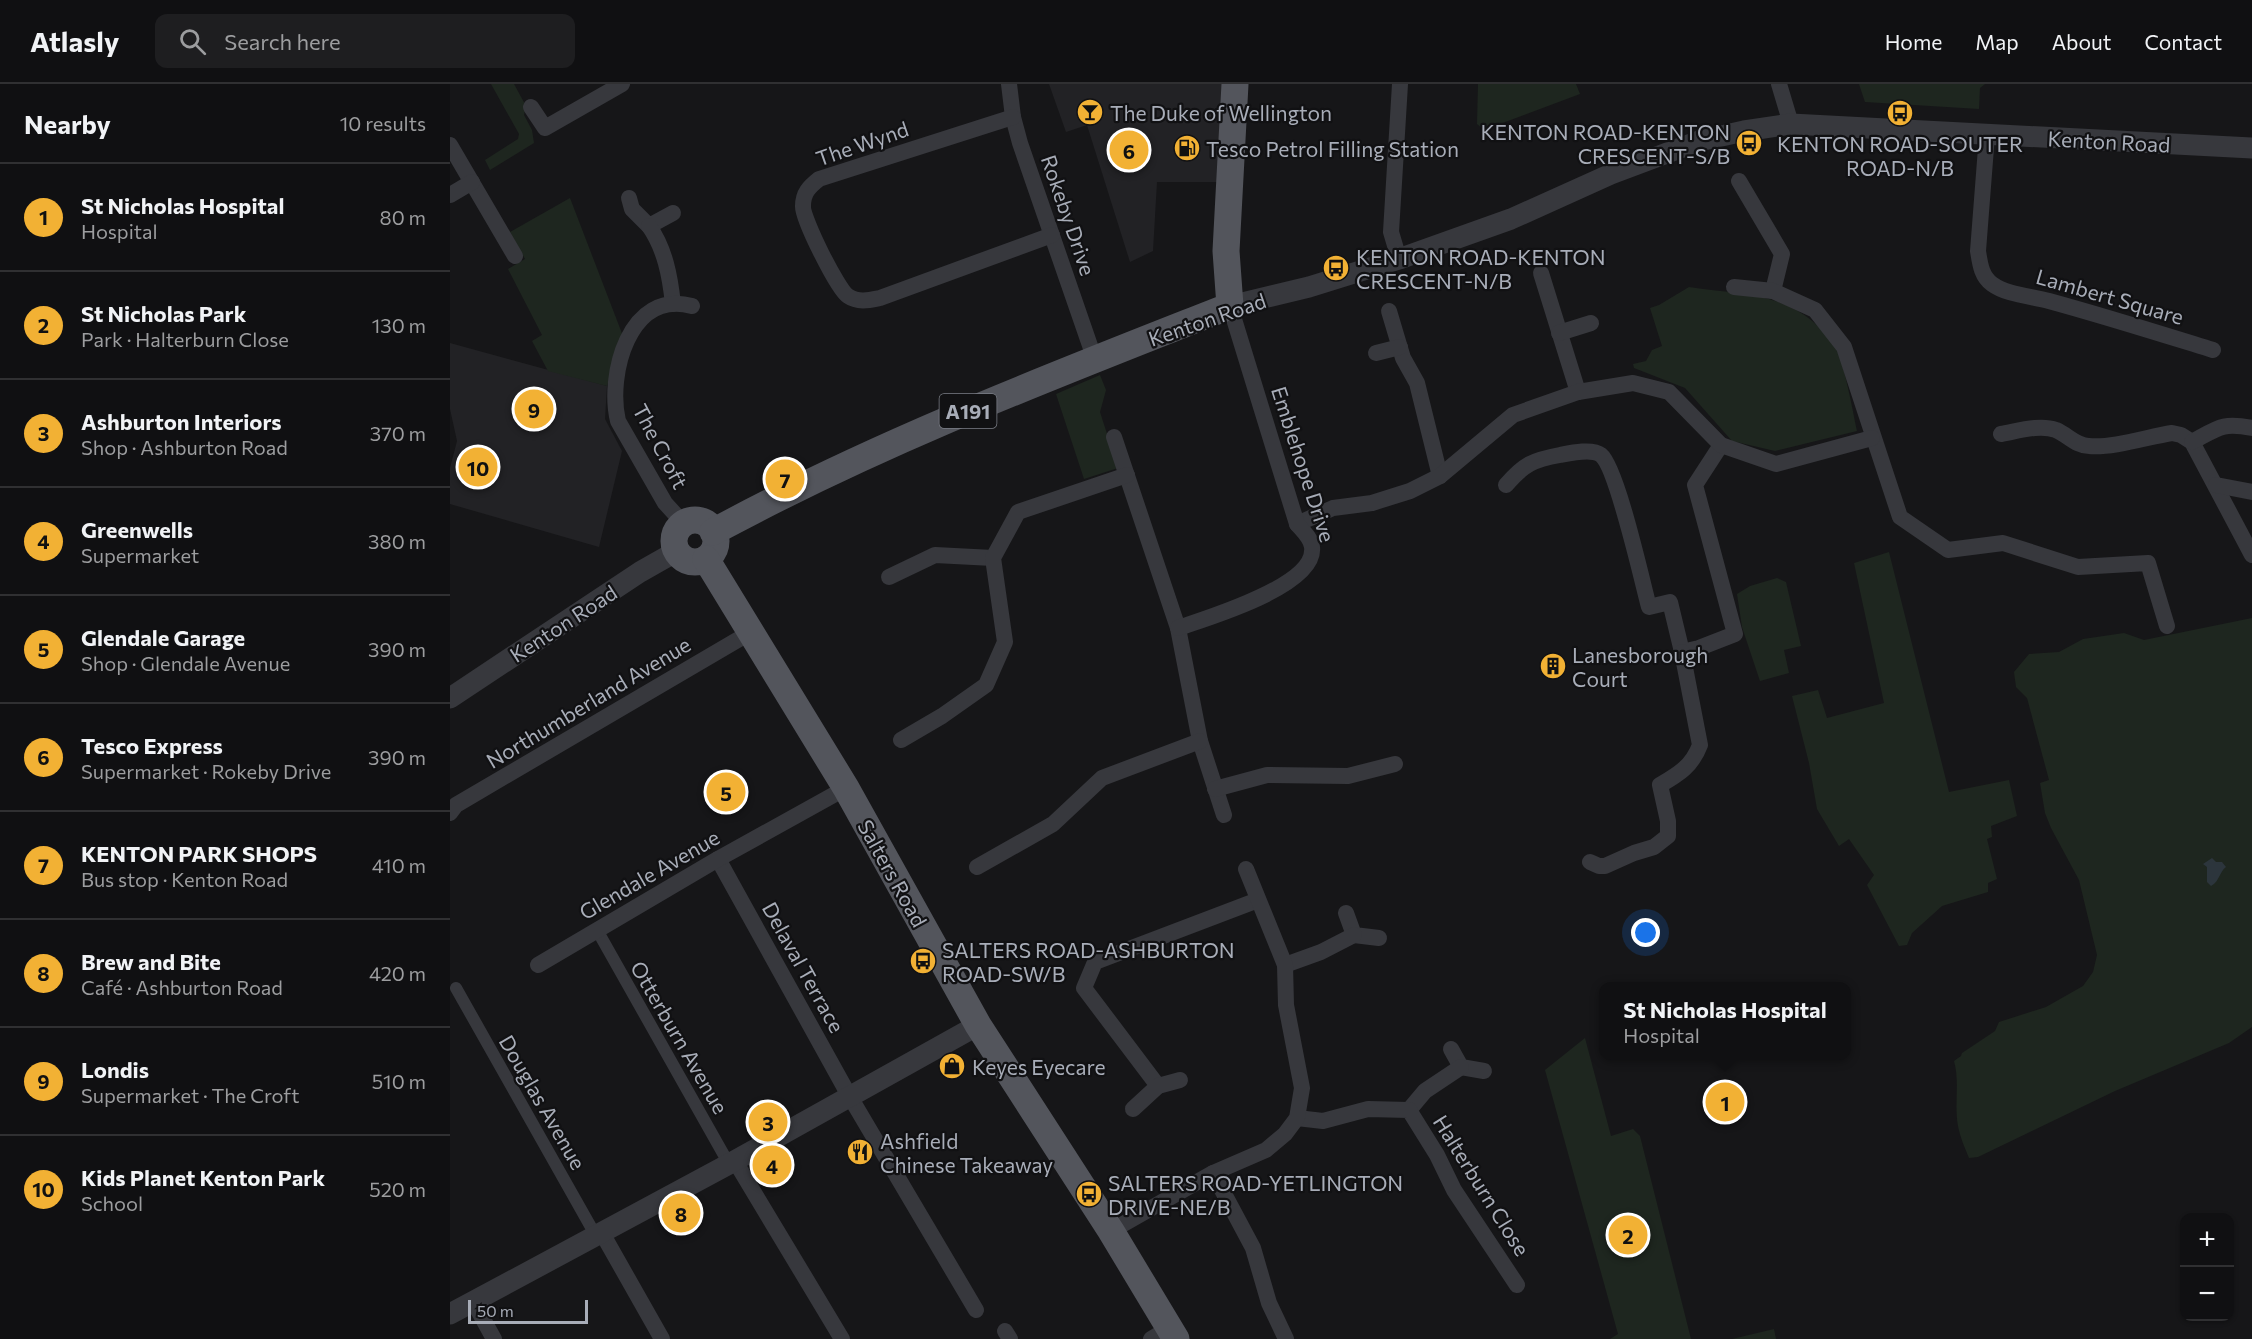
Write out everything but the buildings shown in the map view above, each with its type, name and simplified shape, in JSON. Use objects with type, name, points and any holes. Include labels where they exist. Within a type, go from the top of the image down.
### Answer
[{"type":"main road","points":[[1230,306],[1227,251],[1235,84]]},
{"type":"main road","name":"Kenton Road","points":[[713,532],[784,493],[920,432],[1230,306]]},
{"type":"main road","points":[[689,521],[701,521],[711,527],[716,537],[715,549],[706,559],[696,562],[684,559],[677,551],[675,539],[679,528],[684,524],[689,521]]},
{"type":"main road","name":"Salters Road","points":[[706,559],[846,788],[978,1025],[1111,1231],[1165,1335]]},
{"type":"street","points":[[531,107],[545,128],[622,84]]},
{"type":"street","name":"Rokeby Drive","points":[[1008,84],[1013,117],[1095,360]]},
{"type":"street","points":[[1399,260],[1391,232],[1400,84]]},
{"type":"street","points":[[1779,84],[1791,124]]},
{"type":"street","name":"The Wynd","points":[[1013,117],[819,179],[806,189],[803,207],[806,222],[839,285],[848,296],[864,302],[1052,235]]},
{"type":"street","name":"Kenton Road","points":[[1230,306],[1309,287],[1399,260],[1511,219],[1611,174],[1699,141],[1744,131],[1791,124],[2252,148]]},
{"type":"street","name":"Lambert Square","points":[[1987,135],[1978,251],[1980,266],[1986,279],[1994,286],[2212,350]]},
{"type":"street","points":[[450,145],[515,256]]},
{"type":"street","points":[[1739,181],[1782,254],[1773,291]]},
{"type":"street","points":[[450,195],[472,182]]},
{"type":"street","points":[[629,198],[633,210],[657,237],[670,278],[673,304]]},
{"type":"street","points":[[649,226],[673,213]]},
{"type":"street","points":[[1541,273],[1578,392]]},
{"type":"street","points":[[1734,287],[1773,291],[1815,310],[1844,347],[1900,518],[1948,550],[2003,543],[2078,567],[2148,563],[2168,626]]},
{"type":"street","name":"The Croft","points":[[684,524],[665,503],[618,421],[614,406],[623,348],[645,314],[666,304],[692,306]]},
{"type":"street","name":"Emblehope Drive","points":[[1178,628],[1248,604],[1301,573],[1310,561],[1312,549],[1310,540],[1297,524],[1230,306]]},
{"type":"street","points":[[1389,310],[1403,358],[1417,383],[1440,476]]},
{"type":"street","points":[[1559,333],[1591,323]]},
{"type":"street","points":[[1376,353],[1400,347]]},
{"type":"street","points":[[1297,524],[1333,508],[1372,503],[1410,491],[1440,476],[1513,415],[1578,392],[1633,383],[1669,392],[1721,445],[1776,464],[1872,438]]},
{"type":"street","points":[[2192,442],[2222,425],[2235,424],[2252,428]]},
{"type":"street","points":[[2001,434],[2043,428],[2057,430],[2077,443],[2087,446],[2099,446],[2172,433],[2181,435],[2192,442],[2252,555]]},
{"type":"street","points":[[1114,437],[1178,628],[1200,741],[1224,815]]},
{"type":"street","points":[[1682,652],[1700,648],[1735,633],[1695,485],[1721,445]]},
{"type":"street","points":[[1506,485],[1519,469],[1535,460],[1569,453],[1602,455],[1614,478],[1649,607],[1670,602],[1682,652],[1700,745],[1695,758],[1684,771],[1660,785],[1668,821],[1668,836],[1654,847],[1605,866],[1599,867],[1590,862]]},
{"type":"street","points":[[901,740],[942,716],[986,685],[1005,642],[993,558],[1018,512],[1127,476]]},
{"type":"street","points":[[2216,485],[2252,492]]},
{"type":"street","name":"Kenton Road","points":[[450,698],[640,572],[677,551]]},
{"type":"street","points":[[889,577],[935,555],[993,558]]},
{"type":"street","name":"Northumberland Avenue","points":[[450,813],[456,806],[751,632]]},
{"type":"street","points":[[977,867],[1053,824],[1102,778],[1200,741]]},
{"type":"street","points":[[1215,789],[1267,775],[1348,776],[1395,764]]},
{"type":"street","name":"Glendale Avenue","points":[[538,965],[846,788]]},
{"type":"street","name":"Delaval Terrace","points":[[718,860],[850,1097],[976,1310]]},
{"type":"street","points":[[1111,1231],[1213,1173],[1266,1150],[1285,1134],[1297,1118],[1302,1088],[1286,1005],[1285,965],[1246,868]]},
{"type":"street","points":[[1158,1086],[1084,988],[1095,962],[1258,900]]},
{"type":"street","points":[[1346,913],[1354,934]]},
{"type":"street","name":"Otterburn Avenue","points":[[597,930],[732,1163]]},
{"type":"street","points":[[1285,965],[1321,952],[1354,934],[1379,938]]},
{"type":"street","name":"Douglas Avenue","points":[[456,988],[599,1234]]},
{"type":"street","points":[[450,1314],[732,1163],[978,1025]]},
{"type":"street","points":[[1451,1049],[1461,1067],[1484,1071]]},
{"type":"street","name":"Halterburn Close","points":[[1409,1110],[1425,1091],[1461,1067]]},
{"type":"street","points":[[1133,1109],[1158,1086],[1180,1080]]},
{"type":"street","name":"Halterburn Close","points":[[1297,1118],[1323,1121],[1368,1109],[1409,1110]]},
{"type":"street","name":"Halterburn Close","points":[[1409,1110],[1437,1155],[1454,1190],[1517,1284]]},
{"type":"street","points":[[732,1163],[842,1339]]},
{"type":"street","points":[[1213,1173],[1254,1248],[1269,1303],[1286,1339]]},
{"type":"street","points":[[599,1234],[662,1339]]},
{"type":"street","points":[[473,1301],[494,1339]]},
{"type":"shaded area","points":[[491,84],[514,84],[526,106],[524,115],[532,130],[534,143],[490,170],[485,160],[518,139],[519,134]]},
{"type":"shaded area","points":[[1049,84],[1223,84],[1220,182],[1157,182],[1153,251],[1130,262],[1087,125],[1066,132]]},
{"type":"shaded area","points":[[1478,84],[1576,84],[1580,94],[1484,130],[1477,124]]},
{"type":"shaded area","points":[[1859,84],[1985,84],[1980,88],[1979,109],[1865,102]]},
{"type":"shaded area","points":[[570,198],[623,336],[607,386],[548,371],[532,341],[542,335],[508,269],[525,259],[510,232]]},
{"type":"shaded area","points":[[1689,287],[1770,299],[1805,315],[1835,347],[1842,363],[1857,431],[1775,451],[1732,441],[1685,388],[1634,368],[1633,364],[1646,361],[1652,350],[1662,346],[1650,308]]},
{"type":"shaded area","points":[[450,343],[607,386],[605,419],[622,451],[599,547],[450,504],[450,468],[457,441],[450,409]]},
{"type":"shaded area","points":[[1100,375],[1106,390],[1100,412],[1118,468],[1084,479],[1056,394]]},
{"type":"shaded area","points":[[1889,552],[1949,792],[2009,780],[2017,816],[1991,826],[1992,837],[1987,839],[1997,879],[1988,883],[1988,892],[1942,906],[1912,933],[1907,945],[1899,946],[1867,885],[1874,875],[1849,839],[1839,846],[1817,809],[1809,763],[1792,696],[1818,690],[1827,718],[1884,703],[1854,563]]},
{"type":"shaded area","points":[[1777,578],[1786,582],[1801,646],[1784,650],[1789,673],[1760,681],[1742,627],[1737,594],[1750,586]]},
{"type":"shaded area","points":[[2252,618],[2252,1027],[2229,1043],[2115,1091],[1978,1157],[1969,1158],[1958,1126],[1957,1077],[1954,1061],[1995,1031],[1999,1022],[2046,1007],[2083,986],[2093,972],[2097,955],[2079,880],[2045,813],[2040,783],[2049,780],[2027,698],[2016,687],[2014,672],[2029,654],[2059,652],[2083,639],[2124,633],[2144,640]]},
{"type":"shaded area","points":[[2212,858],[2216,862],[2222,862],[2226,867],[2211,886],[2207,882],[2207,867],[2203,864]]},
{"type":"shaded area","points":[[1585,1038],[1611,1136],[1633,1129],[1640,1136],[1691,1339],[1610,1339],[1618,1334],[1545,1070]]},
{"type":"shaded area","points":[[1774,1329],[1776,1339],[1732,1339]]},
{"type":"place","name":"The Duke of Wellington","points":[[1090,112]]},
{"type":"place","name":"KENTON ROAD-SOUTER ROAD-N/B","points":[[1900,113]]},
{"type":"place","name":"KENTON ROAD-KENTON CRESCENT-S/B","points":[[1749,143]]},
{"type":"place","name":"Tesco Petrol Filling Station","points":[[1187,148]]},
{"type":"place","name":"Tesco Express","points":[[1129,150]]},
{"type":"place","name":"KENTON ROAD-KENTON CRESCENT-N/B","points":[[1336,268]]},
{"type":"place","name":"Londis","points":[[534,409]]},
{"type":"place","name":"Kids Planet Kenton Park","points":[[478,467]]},
{"type":"place","name":"KENTON PARK SHOPS","points":[[785,479]]},
{"type":"place","name":"Lanesborough Court","points":[[1553,666]]},
{"type":"place","name":"Glendale Garage","points":[[726,792]]},
{"type":"place","name":"SALTERS ROAD-ASHBURTON ROAD-SW/B","points":[[923,961]]},
{"type":"place","name":"Keyes Eyecare","points":[[952,1066]]},
{"type":"place","name":"St Nicholas Hospital","points":[[1725,1102]]},
{"type":"place","name":"Ashburton Interiors","points":[[768,1122]]},
{"type":"place","name":"Ashfield Chinese Takeaway","points":[[860,1152]]},
{"type":"place","name":"Greenwells","points":[[772,1165]]},
{"type":"place","name":"SALTERS ROAD-YETLINGTON DRIVE-NE/B","points":[[1089,1194]]},
{"type":"place","name":"Brew and Bite","points":[[681,1213]]},
{"type":"place","name":"St Nicholas Park","points":[[1628,1235]]}]
